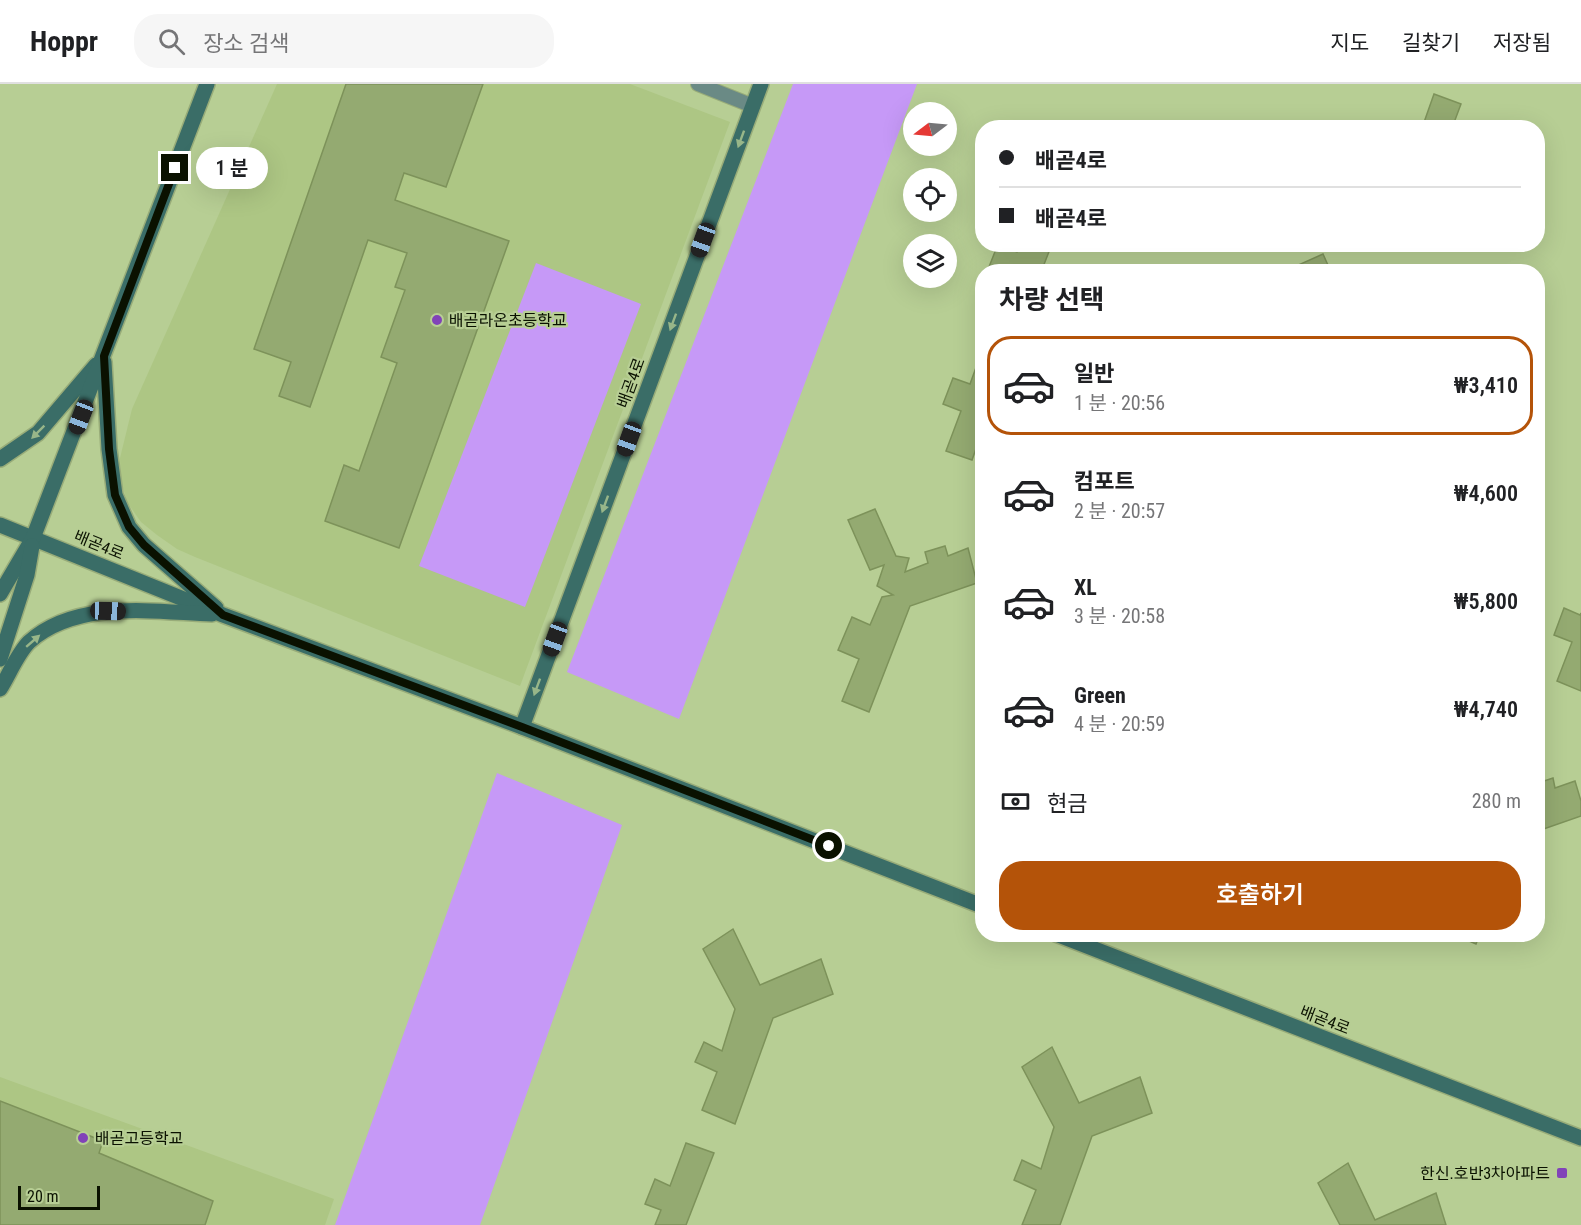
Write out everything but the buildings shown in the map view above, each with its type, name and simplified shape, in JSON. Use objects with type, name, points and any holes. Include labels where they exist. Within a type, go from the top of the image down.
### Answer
[{"type":"main road","points":[[0,594],[33,538],[207,84]]},
{"type":"main road","name":"배곧4로","points":[[522,727],[761,84]]},
{"type":"main road","points":[[0,459],[38,434],[104,356]]},
{"type":"main road","points":[[104,356],[109,449],[115,495],[129,527],[144,545],[223,615]]},
{"type":"main road","name":"배곧4로","points":[[0,525],[223,615],[522,727],[975,903]]},
{"type":"main road","points":[[0,659],[27,575],[33,538]]},
{"type":"main road","points":[[0,689],[28,643],[42,633],[81,615],[108,611],[223,615]]},
{"type":"main road","name":"배곧4로","points":[[1077,942],[1581,1138]]},
{"type":"lane","points":[[698,84],[753,106]]},
{"type":"shaded area","points":[[277,84],[630,84],[730,122],[520,686],[177,549],[141,522],[127,502],[121,481],[120,458],[132,409]]},
{"type":"shaded area","points":[[793,84],[917,84],[910,102],[903,102],[903,121],[679,719],[567,672]]},
{"type":"shaded area","points":[[536,263],[641,304],[525,607],[419,566]]},
{"type":"shaded area","points":[[497,773],[622,825],[480,1225],[335,1225]]},
{"type":"shaded area","name":"배곧고등학교","points":[[0,1077],[334,1199],[325,1225],[0,1225]]},
{"type":"place","name":"배곧라온초등학교","points":[[437,320]]},
{"type":"place","name":"배곧고등학교","points":[[83,1138]]},
{"type":"place","name":"한신.호반3차아파트","points":[[1562,1173]]},
{"type":"route","points":[[175,168],[104,356],[109,449],[115,495],[129,527],[144,545],[166,562],[223,615],[522,727],[829,846]]}]
